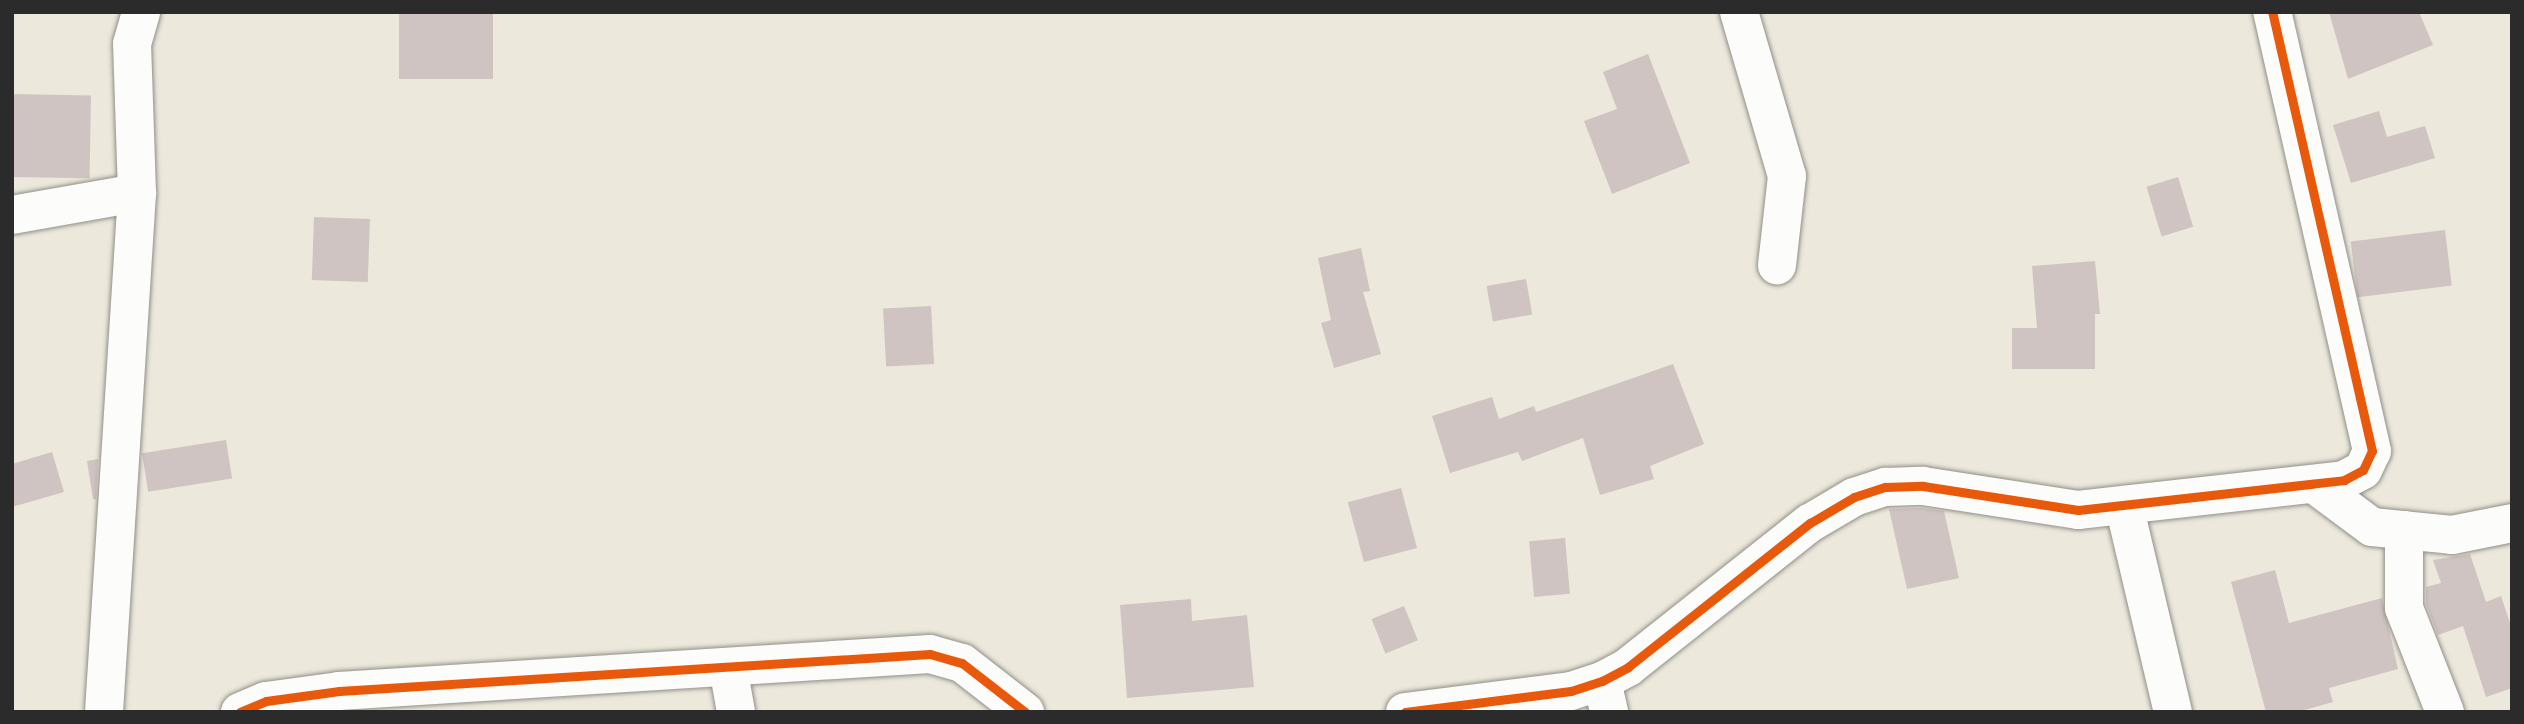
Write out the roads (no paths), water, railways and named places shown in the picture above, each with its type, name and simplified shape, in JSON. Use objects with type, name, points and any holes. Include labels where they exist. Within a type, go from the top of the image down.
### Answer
[{"type":"street","points":[[104,712],[137,192],[132,44],[141,12]]},
{"type":"street","points":[[1740,12],[1787,176],[1777,265]]},
{"type":"street","points":[[1405,712],[1571,691],[1605,696],[1628,667],[1810,523],[1854,497],[1885,487],[1923,486],[2048,508],[2124,505],[2314,484],[2344,480],[2363,470],[2372,451],[2273,12]]},
{"type":"street","points":[[12,215],[137,192]]},
{"type":"street","points":[[2314,484],[2372,527],[2452,535],[2512,523]]},
{"type":"street","points":[[2124,505],[2173,712]]},
{"type":"street","points":[[2404,530],[2404,608],[2445,712]]},
{"type":"street","points":[[258,708],[339,691],[538,695],[729,667],[930,654],[962,663],[1025,712]]},
{"type":"street","points":[[729,667],[736,712]]}]
